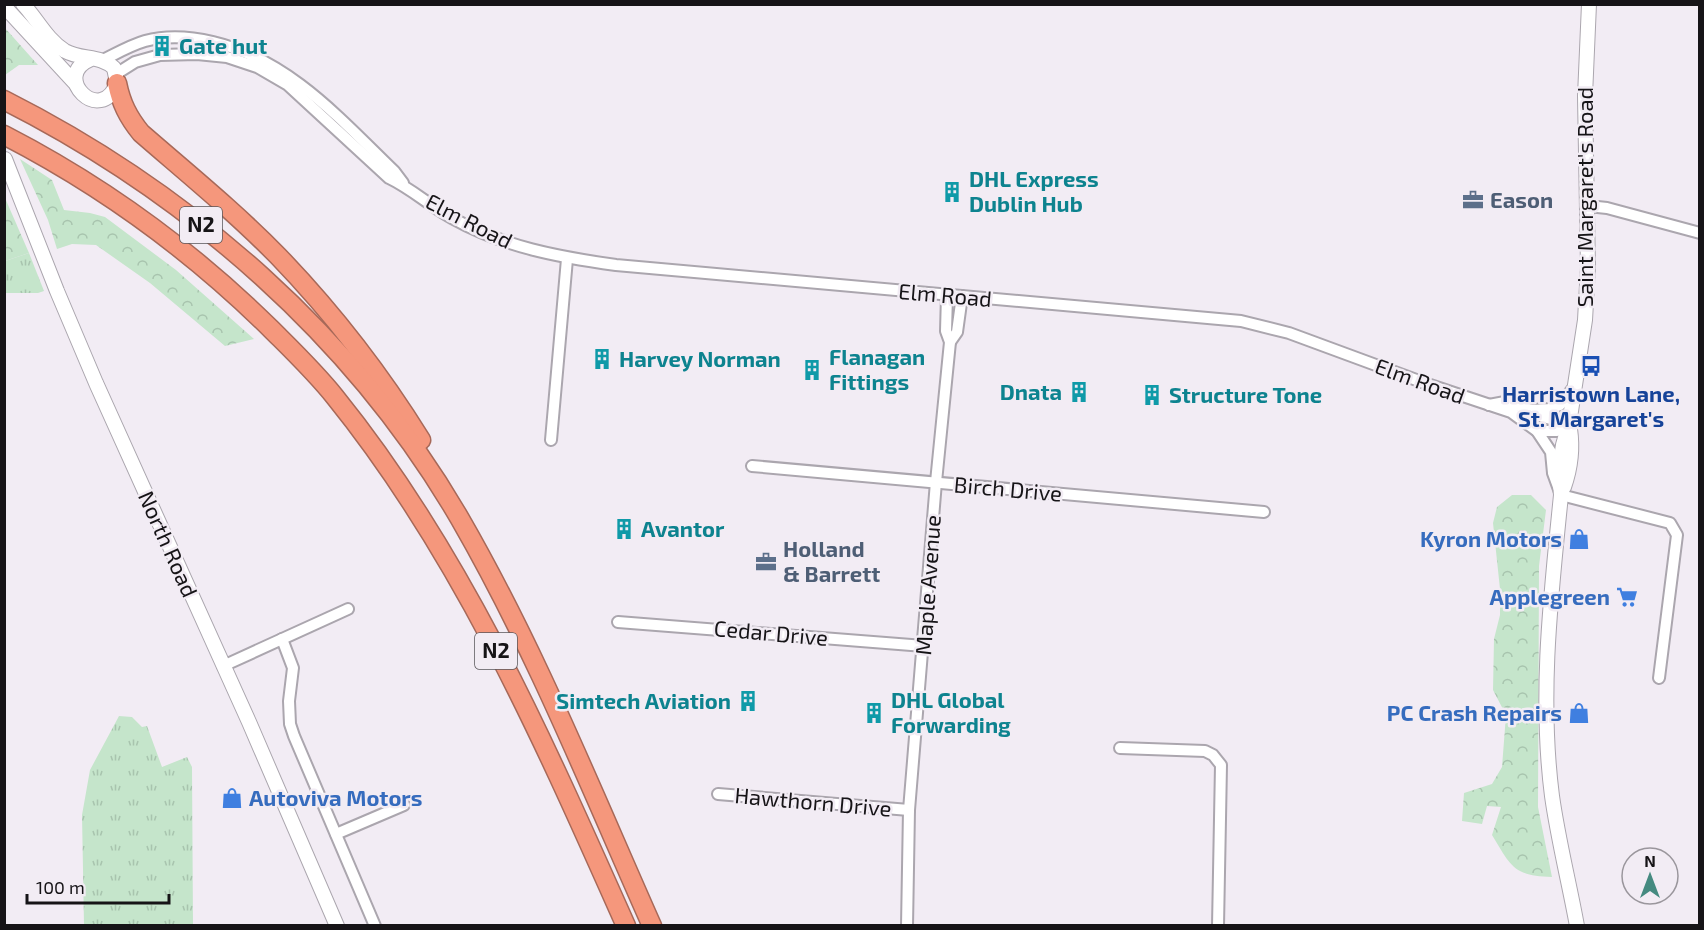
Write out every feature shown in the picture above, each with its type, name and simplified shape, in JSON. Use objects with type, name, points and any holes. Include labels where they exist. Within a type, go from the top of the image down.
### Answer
[{"type":"highway","points":[[117,78],[123,107],[141,133],[241,220],[277,255],[342,328],[399,405],[487,550],[510,593],[548,673],[578,745],[611,835]]},
{"type":"highway","name":"N2","points":[[4,100],[69,134],[110,159],[188,214],[240,256],[285,297],[349,364],[419,454],[460,518],[510,611],[652,926]]},
{"type":"highway","name":"N2","points":[[4,135],[70,172],[144,220],[190,255],[249,307],[334,395],[405,491],[475,609],[536,730],[626,926]]},
{"type":"main road","name":"Saint Margaret's Road","points":[[1577,926],[1552,796],[1546,714],[1546,669],[1561,495],[1568,474],[1572,446],[1569,424],[1585,320],[1588,206],[1585,96],[1589,4]]},
{"type":"main road","points":[[4,6],[76,84],[84,96],[97,100],[110,95],[117,78],[114,68],[97,60],[72,54],[60,47],[28,6]]},
{"type":"main road","points":[[76,84],[78,70],[86,62],[97,60]]},
{"type":"main road","name":"North Road","points":[[5,159],[88,365],[338,926]]},
{"type":"street","name":"Elm Road","points":[[97,60],[137,44],[175,37],[199,38],[263,59],[315,95],[394,171],[405,185]]},
{"type":"street","name":"Elm Road","points":[[117,78],[146,58],[176,54],[227,57],[257,67],[288,85],[389,178],[405,185],[450,217],[489,237],[524,249],[567,259],[709,274],[1222,318],[1289,333],[1430,386],[1511,412],[1537,430],[1551,452],[1553,473],[1561,495]]},
{"type":"street","points":[[1588,206],[1607,208],[1700,233]]},
{"type":"street","points":[[551,440],[567,259]]},
{"type":"street","name":"Maple Avenue","points":[[907,926],[909,810],[950,342],[946,331],[947,295]]},
{"type":"street","name":"Maple Avenue","points":[[950,342],[957,332],[962,296]]},
{"type":"street","name":"Elm Road","points":[[1489,405],[1505,402],[1532,410],[1549,410],[1560,405],[1574,387]]},
{"type":"street","name":"Elm Road","points":[[1511,412],[1526,412],[1569,424]]},
{"type":"street","points":[[1537,430],[1557,431],[1569,424]]},
{"type":"street","name":"Birch Drive","points":[[752,466],[1264,512]]},
{"type":"street","points":[[1561,495],[1670,523],[1674,529],[1677,535],[1659,678]]},
{"type":"street","points":[[223,666],[348,609]]},
{"type":"street","name":"Cedar Drive","points":[[618,622],[924,646]]},
{"type":"street","points":[[282,639],[292,659],[293,668],[289,700],[290,724],[375,926]]},
{"type":"street","points":[[1120,748],[1205,751],[1213,755],[1221,765],[1218,926]]},
{"type":"street","name":"Hawthorn Drive","points":[[718,794],[909,810]]},
{"type":"street","points":[[336,834],[404,805]]},
{"type":"green space","points":[[4,28],[38,65],[19,65],[5,75]]},
{"type":"green space","points":[[20,159],[52,180],[64,210],[105,217],[176,270],[254,339],[225,346],[150,283],[96,245],[72,244],[57,249],[48,220]]},
{"type":"green space","points":[[5,198],[29,253],[4,261]]},
{"type":"green space","points":[[29,253],[44,291],[5,293],[5,261]]},
{"type":"green space","points":[[1512,495],[1531,495],[1546,510],[1539,566],[1538,807],[1552,877],[1529,874],[1509,862],[1492,835],[1501,807],[1487,806],[1482,824],[1462,821],[1464,793],[1492,784],[1502,767],[1506,715],[1493,690],[1494,639],[1500,615],[1500,589],[1493,523],[1497,507]]},
{"type":"green space","points":[[119,716],[132,717],[142,727],[147,726],[162,767],[187,757],[192,767],[193,925],[84,925],[82,815],[90,770]]},
{"type":"place","name":"Gate hut","points":[[162,46]]},
{"type":"place","name":"DHL Express Dublin Hub","points":[[952,192]]},
{"type":"place","name":"Eason","points":[[1473,200]]},
{"type":"place","name":"Harvey Norman","points":[[602,359]]},
{"type":"place","name":"Harristown Lane, St. Margaret's","points":[[1591,366]]},
{"type":"place","name":"Flanagan Fittings","points":[[812,370]]},
{"type":"place","name":"Dnata","points":[[1079,392]]},
{"type":"place","name":"Structure Tone","points":[[1152,395]]},
{"type":"place","name":"Avantor","points":[[624,529]]},
{"type":"place","name":"Kyron Motors","points":[[1579,539]]},
{"type":"place","name":"Holland & Barrett","points":[[766,562]]},
{"type":"place","name":"Applegreen","points":[[1627,597]]},
{"type":"place","name":"Simtech Aviation","points":[[748,701]]},
{"type":"place","name":"DHL Global Forwarding","points":[[874,713]]},
{"type":"place","name":"PC Crash Repairs","points":[[1579,713]]},
{"type":"place","name":"Autoviva Motors","points":[[232,798]]}]
